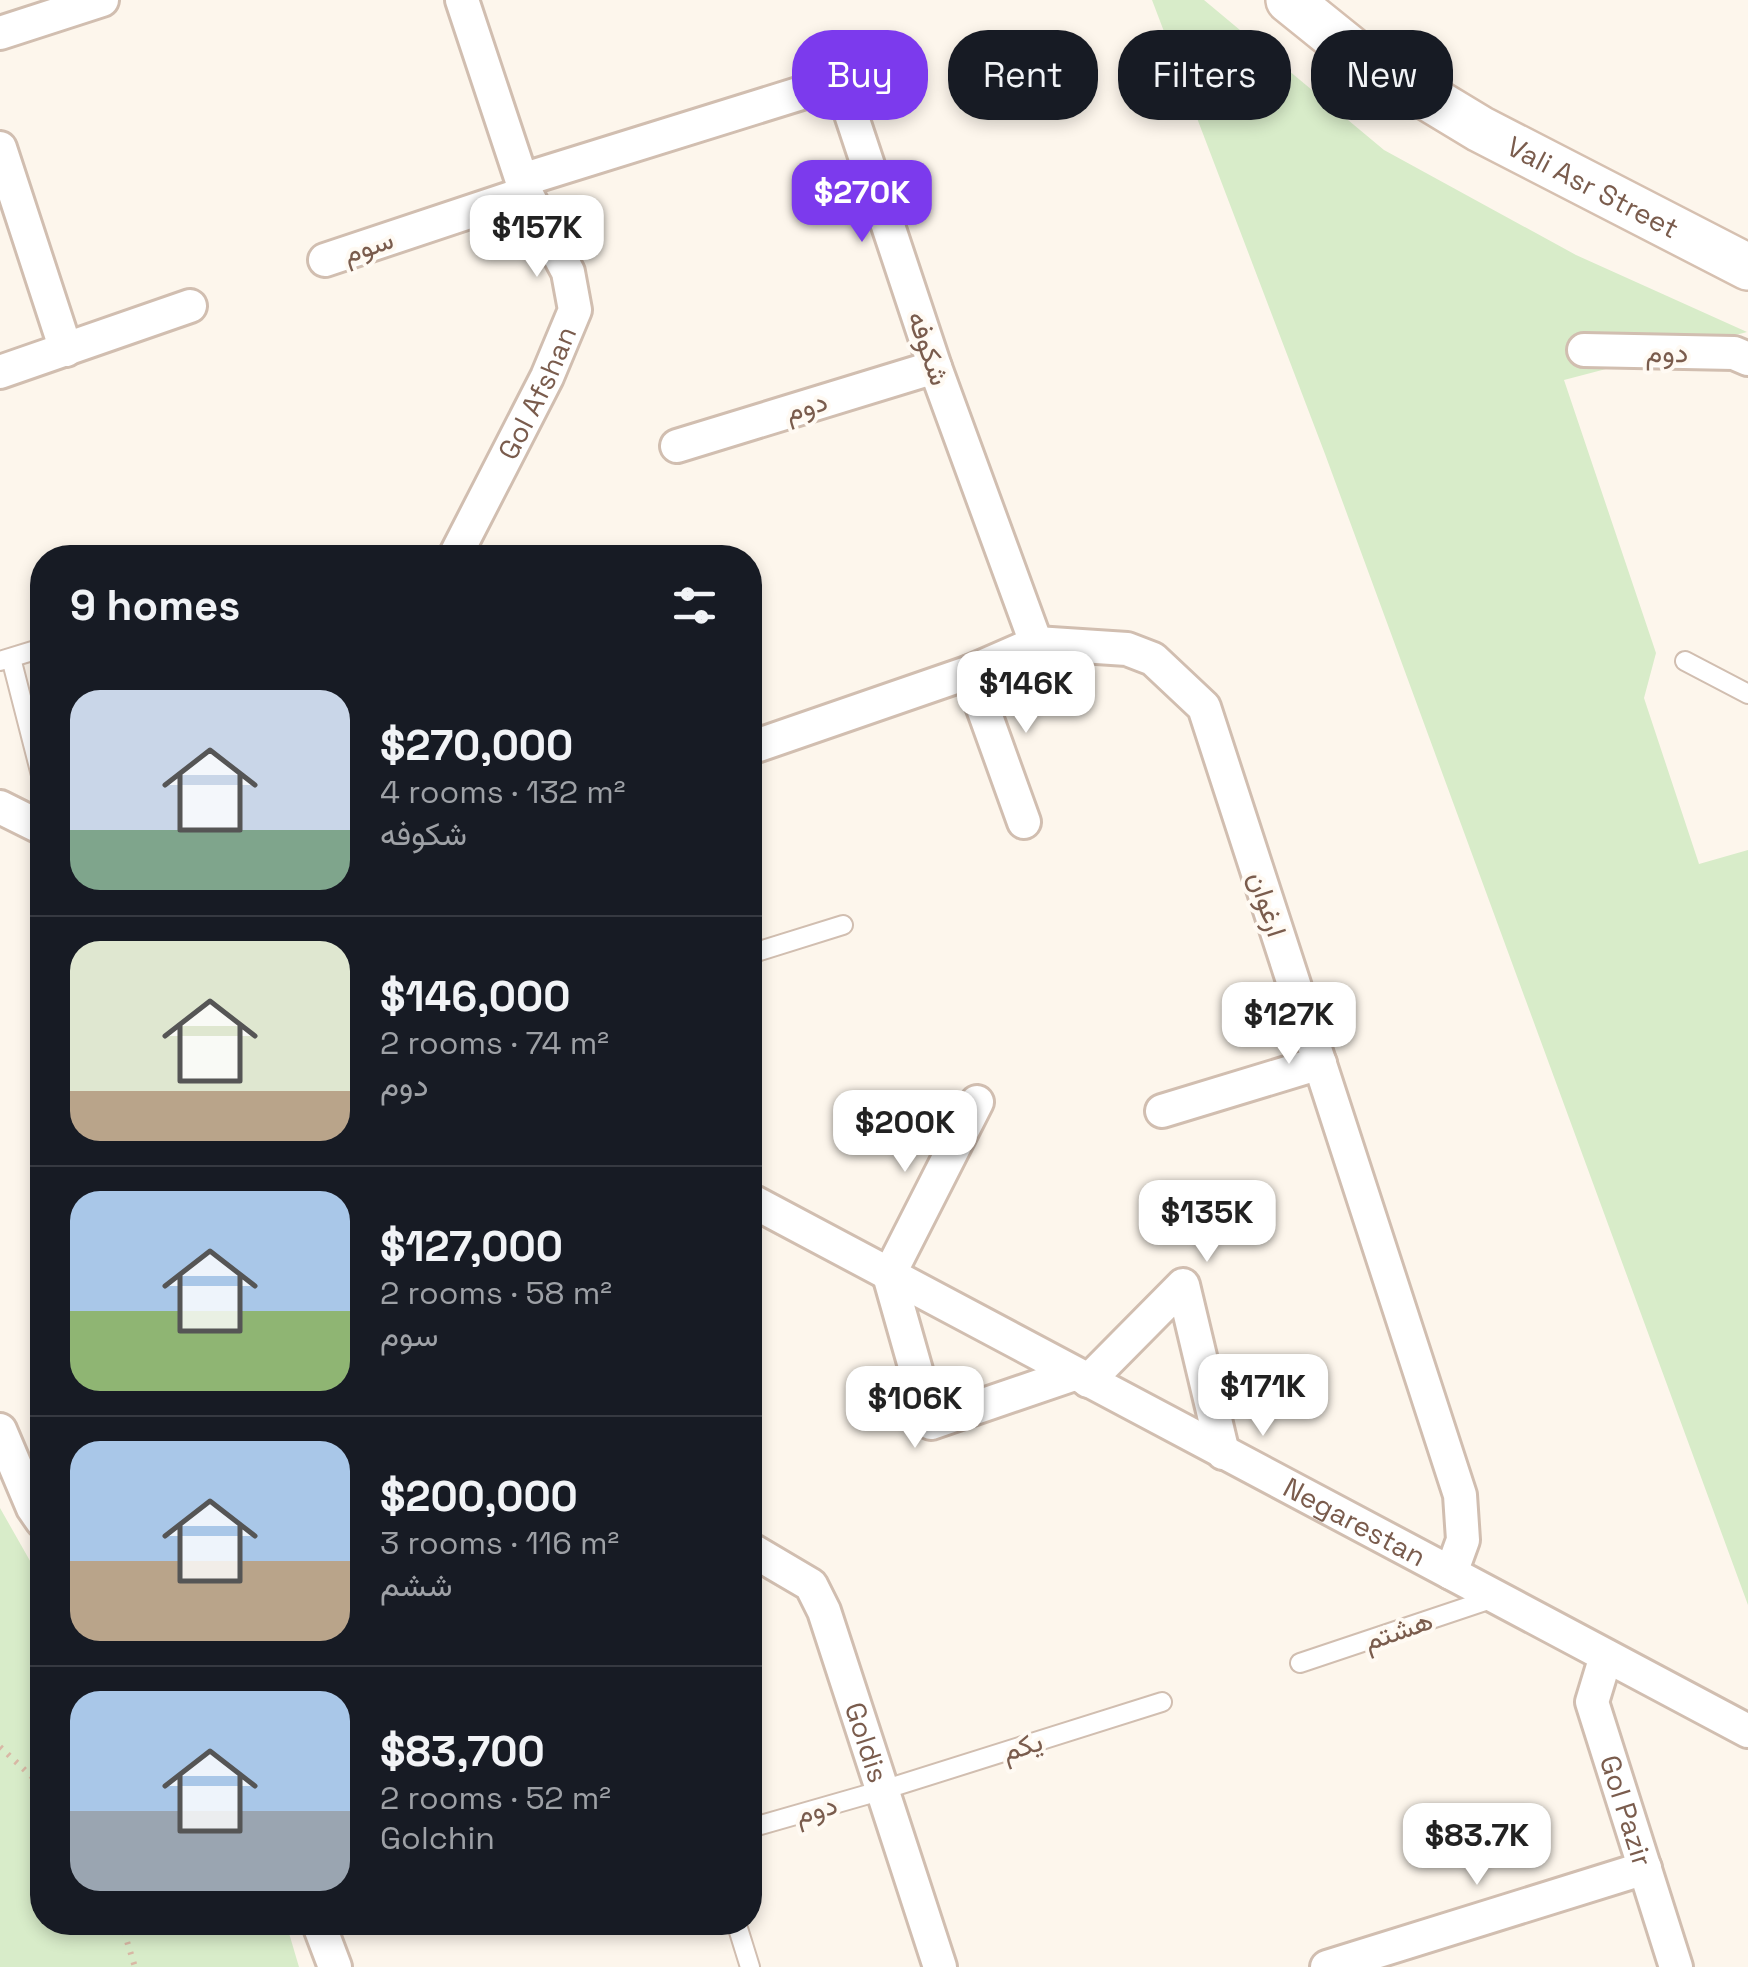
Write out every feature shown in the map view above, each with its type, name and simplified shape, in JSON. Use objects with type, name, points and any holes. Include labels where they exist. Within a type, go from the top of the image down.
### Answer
[{"type":"main road","name":"Vali Asr Street","points":[[1289,0],[1356,54],[1480,128],[1748,268]]},
{"type":"street","points":[[0,33],[102,0]]},
{"type":"street","name":"Gol Afshan","points":[[461,545],[575,310],[568,272],[524,187],[462,0]]},
{"type":"street","name":"شکوفه","points":[[524,187],[840,81],[935,366],[1036,644]]},
{"type":"street","points":[[0,148],[66,350]]},
{"type":"street","name":"سوم","points":[[325,260],[524,187]]},
{"type":"street","points":[[0,372],[190,306]]},
{"type":"street","name":"دوم","points":[[1584,350],[1734,353],[1748,359]]},
{"type":"street","name":"دوم","points":[[677,446],[935,366]]},
{"type":"street","name":"ارغوان","points":[[762,744],[970,672],[1036,644],[1128,649],[1153,659],[1204,707],[1460,1495],[1462,1540],[1451,1574]]},
{"type":"street","points":[[970,672],[1024,822]]},
{"type":"street","points":[[0,806],[30,822]]},
{"type":"street","points":[[1162,1111],[1320,1063]]},
{"type":"street","points":[[977,1102],[889,1275],[931,1423],[1081,1378],[1183,1285],[1223,1453]]},
{"type":"street","name":"Negarestan","points":[[762,1206],[1748,1731]]},
{"type":"street","points":[[0,1430],[30,1501]]},
{"type":"street","name":"Goldis","points":[[762,1556],[812,1585],[824,1610],[940,1967]]},
{"type":"street","name":"Gol Pazir","points":[[1606,1656],[1592,1702],[1676,1967]]},
{"type":"street","points":[[1327,1967],[1645,1868]]},
{"type":"street","points":[[323,1935],[335,1967]]},
{"type":"lane","points":[[30,652],[6,660],[30,739]]},
{"type":"lane","points":[[1685,661],[1748,694]]},
{"type":"lane","points":[[762,950],[843,925]]},
{"type":"lane","name":"هشتم","points":[[1300,1663],[1496,1597]]},
{"type":"lane","name":"یکم","points":[[882,1790],[1162,1702]]},
{"type":"lane","name":"دوم","points":[[762,1825],[882,1790]]},
{"type":"lane","points":[[740,1935],[750,1967]]},
{"type":"path","points":[[0,1747],[30,1775]]},
{"type":"path","points":[[124,1935],[135,1967]]},
{"type":"green space","points":[[1152,0],[1204,0],[1240,30],[1163,30]]},
{"type":"green space","points":[[1291,72],[1311,89],[1311,120],[1348,120],[1384,150],[1576,255],[1747,332],[1564,380],[1656,653],[1644,698],[1699,864],[1748,850],[1748,1605],[1325,454],[1198,120],[1291,120]]},
{"type":"green space","points":[[0,1508],[30,1561],[30,1935],[290,1935],[299,1967],[0,1967]]}]
